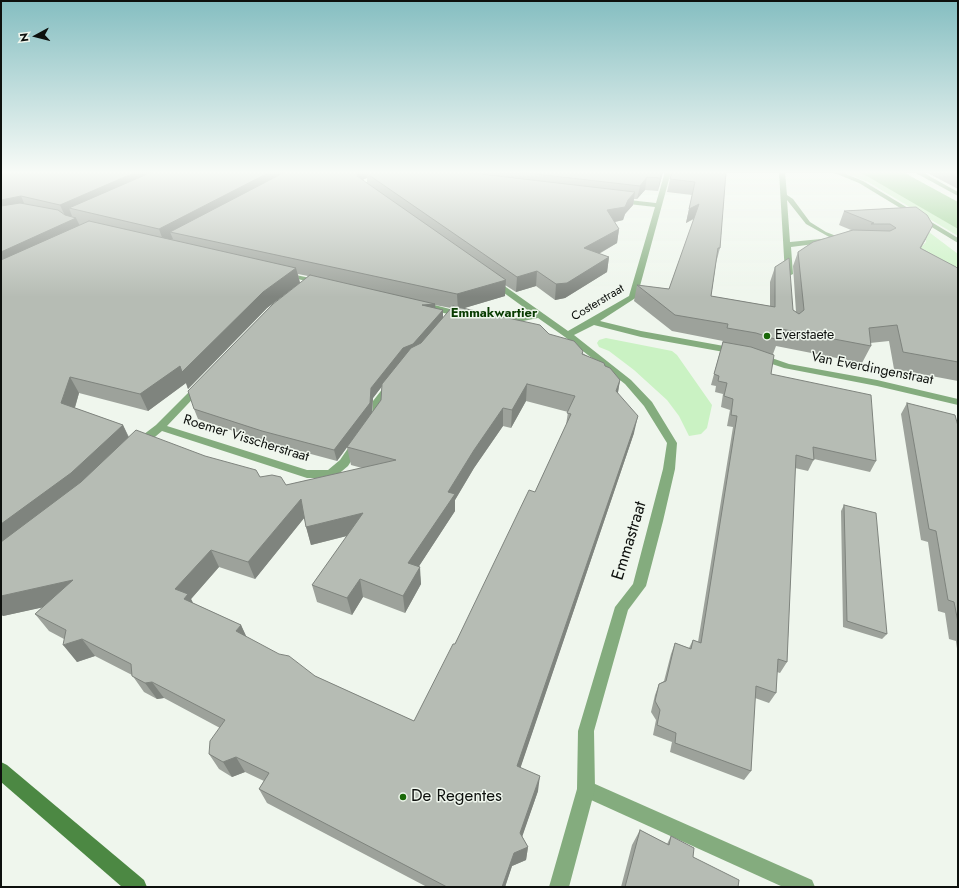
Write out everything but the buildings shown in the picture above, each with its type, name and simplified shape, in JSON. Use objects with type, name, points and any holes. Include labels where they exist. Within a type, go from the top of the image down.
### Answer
[{"type":"main road","points":[[1,771],[137,887]]},
{"type":"street","name":"Costerstraat","points":[[568,335],[593,322],[634,297],[657,213]]},
{"type":"street","points":[[784,213],[789,282]]},
{"type":"street","points":[[801,213],[808,223],[841,241]]},
{"type":"street","points":[[913,213],[958,241]]},
{"type":"street","points":[[787,245],[822,240],[854,242]]},
{"type":"street","points":[[273,271],[306,284],[330,284]]},
{"type":"street","points":[[488,278],[568,335]]},
{"type":"street","points":[[413,303],[468,316]]},
{"type":"street","points":[[448,322],[455,313]]},
{"type":"street","points":[[494,322],[508,323],[538,315]]},
{"type":"street","name":"Van Everdingenstraat","points":[[593,322],[641,334],[746,353],[787,366],[877,383],[958,402]]},
{"type":"street","name":"Emmastraat","points":[[560,887],[586,789],[586,731],[622,606],[639,586],[657,521],[669,469],[672,443],[648,404],[628,382],[568,335]]},
{"type":"street","points":[[129,453],[160,427],[207,378]]},
{"type":"street","name":"Roemer Visscherstraat","points":[[160,427],[307,474],[331,474],[344,462],[368,430],[378,414],[378,400],[395,378]]},
{"type":"street","points":[[586,789],[805,887]]},
{"type":"shaded area","points":[[920,213],[932,213],[958,229],[958,236]]},
{"type":"shaded area","points":[[931,213],[958,213],[958,229]]},
{"type":"shaded area","points":[[921,226],[958,254],[958,277],[917,251],[926,242],[926,237]]},
{"type":"shaded area","points":[[606,338],[672,351],[677,355],[712,405],[707,428],[701,434],[689,436],[679,416],[667,400],[634,370],[609,351],[599,347],[597,343],[599,340]]},
{"type":"place","name":"Everstaete","points":[[767,336]]},
{"type":"place","name":"De Regentes","points":[[403,797]]},
{"type":"district","name":"Emmakwartier","points":[[494,314]]}]
